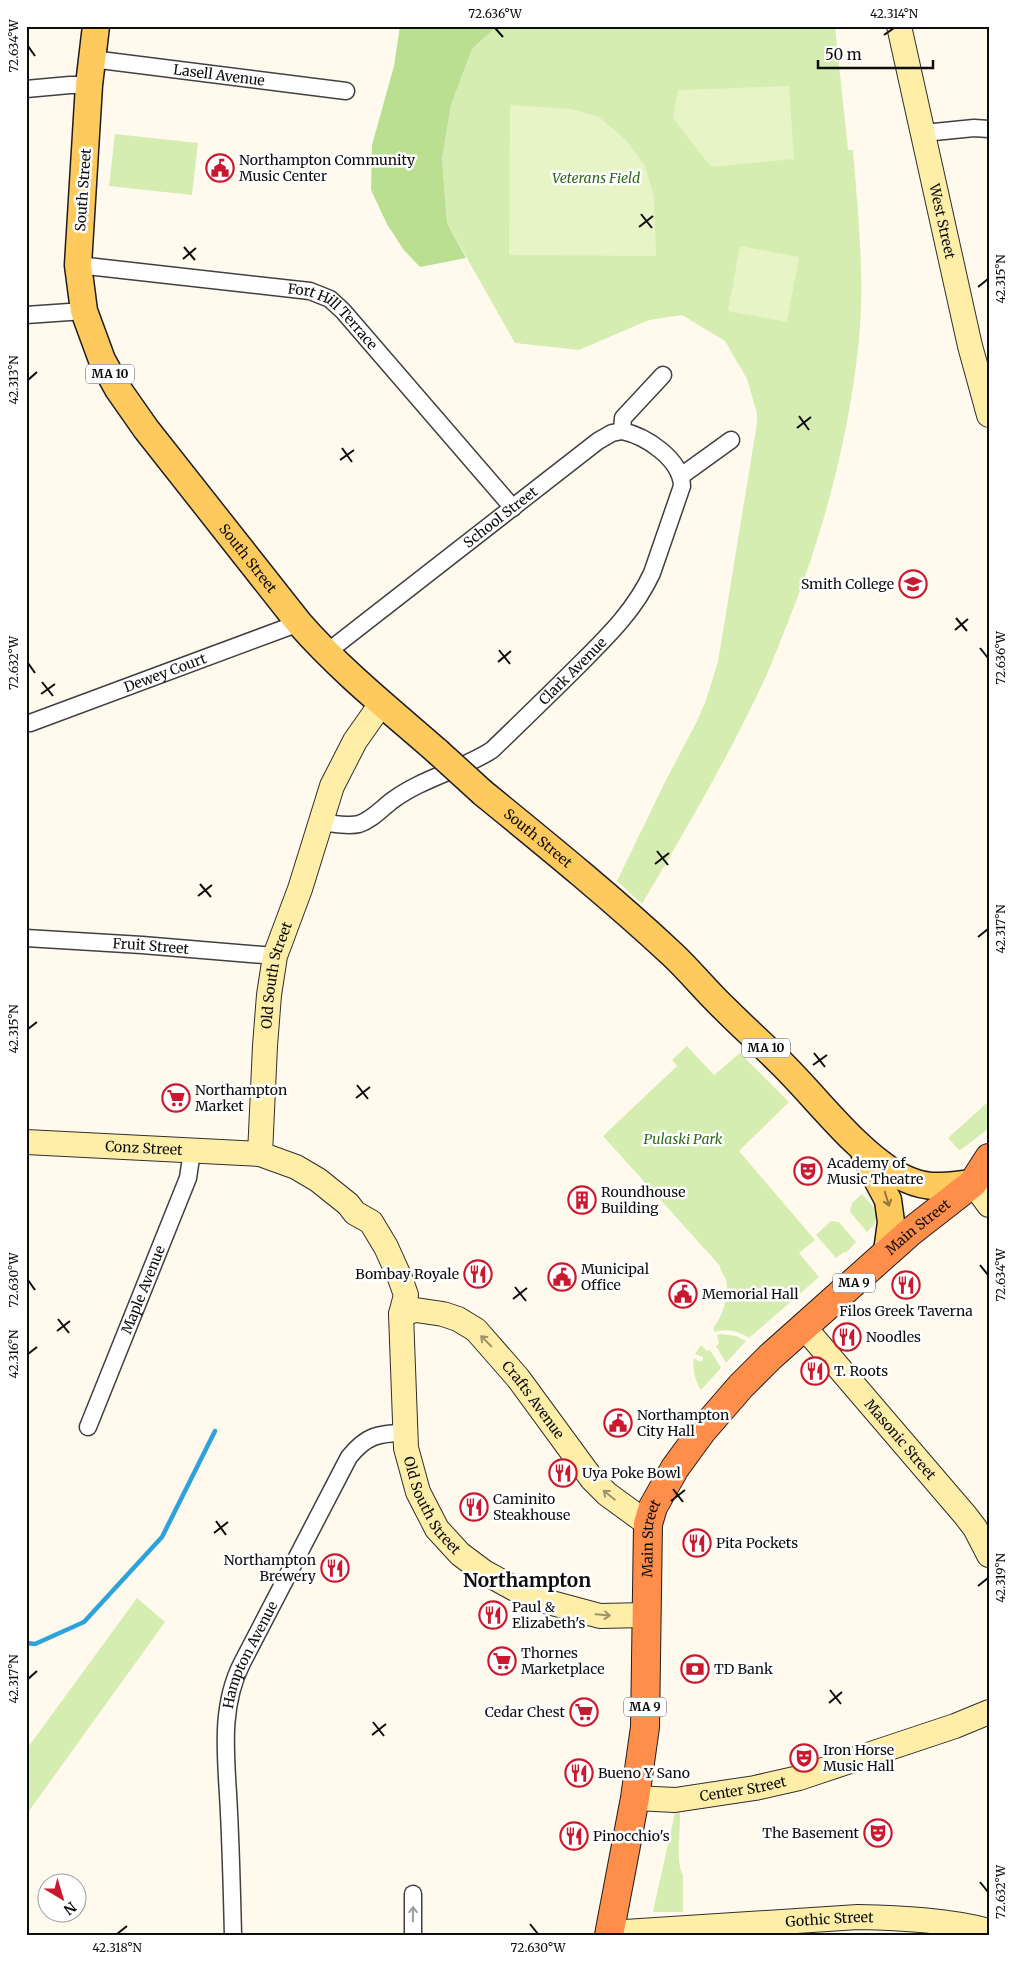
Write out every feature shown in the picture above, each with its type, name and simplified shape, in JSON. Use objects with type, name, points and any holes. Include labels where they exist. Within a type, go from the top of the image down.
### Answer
[{"type":"highway","name":"Main Street","points":[[609,1934],[635,1798],[645,1727],[645,1615],[648,1524],[653,1507],[665,1484],[702,1431],[746,1381],[918,1225],[981,1182],[989,1158]]},
{"type":"main road","name":"South Street","points":[[96,26],[89,85],[78,265],[84,311],[102,360],[118,390],[146,429],[299,623],[326,654],[483,793],[614,902],[674,956],[725,1010],[782,1064],[856,1141]]},
{"type":"main road","name":"MA 10","points":[[856,1141],[878,1161],[914,1183],[933,1187],[981,1182]]},
{"type":"main road","name":"MA 10","points":[[856,1141],[888,1200],[891,1222],[887,1252]]},
{"type":"street","name":"West Street","points":[[899,26],[970,346],[989,415]]},
{"type":"street","name":"Lasell Avenue","points":[[92,59],[346,90]]},
{"type":"street","points":[[26,89],[89,85]]},
{"type":"street","points":[[924,134],[974,128],[989,129]]},
{"type":"street","name":"Fort Hill Terrace","points":[[78,265],[310,291],[330,299],[343,311],[513,508]]},
{"type":"street","points":[[26,314],[84,311]]},
{"type":"street","points":[[663,375],[624,418],[622,431],[632,433],[652,445],[674,464],[681,476],[731,440]]},
{"type":"street","name":"School Street","points":[[326,654],[598,441],[622,431]]},
{"type":"street","name":"Clark Avenue","points":[[320,822],[357,824],[367,820],[405,791],[433,777],[478,759],[492,750],[614,630],[640,596],[652,573],[682,486],[681,476]]},
{"type":"street","name":"Dewey Court","points":[[30,723],[299,623]]},
{"type":"street","name":"Old South Street","points":[[381,704],[355,741],[332,786],[300,889],[275,956],[269,995],[265,1046],[260,1154],[296,1167],[318,1180],[348,1204],[355,1213],[371,1222],[390,1255],[406,1295],[401,1314],[404,1433],[409,1463],[424,1506],[437,1530],[460,1554],[484,1572],[515,1589],[548,1602],[600,1616],[645,1615]]},
{"type":"street","name":"Fruit Street","points":[[26,938],[275,956]]},
{"type":"street","name":"Conz Street","points":[[26,1142],[260,1154]]},
{"type":"street","name":"Maple Avenue","points":[[88,1427],[188,1178],[192,1151]]},
{"type":"street","points":[[981,1182],[989,1205]]},
{"type":"street","name":"Crafts Avenue","points":[[401,1314],[416,1310],[443,1314],[458,1319],[476,1330],[518,1378],[592,1479],[607,1494],[648,1524]]},
{"type":"street","name":"Masonic Street","points":[[804,1327],[965,1515],[975,1528],[989,1555]]},
{"type":"street","name":"Hampton Avenue","points":[[233,1935],[229,1811],[225,1763],[227,1709],[231,1687],[349,1457],[369,1438],[379,1435],[404,1433]]},
{"type":"street","name":"Center Street","points":[[635,1798],[675,1800],[755,1788],[799,1778],[955,1726],[989,1712]]},
{"type":"street","points":[[413,1894],[413,1935]]},
{"type":"street","name":"Gothic Street","points":[[609,1934],[858,1917],[893,1918],[973,1927],[989,1931]]},
{"type":"green space","points":[[400,26],[497,26],[472,49],[451,105],[442,159],[447,223],[466,258],[420,267],[403,249],[387,224],[371,190],[372,145],[394,66]]},
{"type":"green space","name":"Veterans Field","points":[[497,26],[835,26],[848,150],[853,150],[861,268],[859,339],[841,453],[809,565],[766,677],[718,771],[642,904],[617,881],[697,721],[705,703],[718,662],[757,423],[757,413],[747,379],[725,341],[682,315],[649,320],[579,350],[515,343],[447,223],[442,159],[451,105],[472,49]]},
{"type":"green space","points":[[789,86],[794,159],[711,167],[673,118],[678,90]]},
{"type":"green space","points":[[510,105],[571,109],[599,117],[626,140],[645,166],[654,197],[656,256],[509,255]]},
{"type":"green space","points":[[115,134],[198,143],[192,195],[109,186]]},
{"type":"green space","points":[[740,246],[799,257],[787,322],[728,311]]},
{"type":"green space","name":"Pulaski Park","points":[[687,1046],[714,1075],[740,1053],[789,1102],[739,1151],[815,1240],[799,1253],[819,1277],[749,1338],[732,1331],[715,1332],[713,1328],[722,1312],[727,1292],[726,1280],[720,1266],[603,1136],[677,1066],[672,1060]]},
{"type":"green space","points":[[989,1101],[989,1128],[959,1150],[948,1138]]},
{"type":"green space","points":[[862,1194],[877,1211],[875,1223],[867,1232],[850,1212],[852,1203]]},
{"type":"green space","points":[[831,1221],[839,1222],[856,1242],[846,1253],[844,1252],[836,1258],[816,1235]]},
{"type":"green space","points":[[717,1335],[736,1336],[746,1341],[726,1363],[716,1346],[719,1344]]},
{"type":"green space","points":[[701,1345],[707,1351],[710,1350],[721,1368],[701,1390],[697,1383],[693,1366],[694,1358],[700,1362],[703,1360],[703,1357],[695,1354]]},
{"type":"green space","points":[[137,1598],[165,1622],[26,1815],[26,1750]]},
{"type":"green space","points":[[680,1812],[679,1862],[683,1875],[683,1912],[654,1912],[675,1813]]},
{"type":"waterway","points":[[26,1643],[35,1644],[84,1622],[162,1537],[215,1431]]},
{"type":"place","name":"Northampton Community Music Center","points":[[220,168]]},
{"type":"place","name":"Smith College","points":[[913,584]]},
{"type":"place","name":"Northampton Market","points":[[176,1098]]},
{"type":"place","name":"Academy of Music Theatre","points":[[808,1171]]},
{"type":"place","name":"Roundhouse Building","points":[[582,1200]]},
{"type":"place","name":"Bombay Royale","points":[[478,1274]]},
{"type":"place","name":"Municipal Office","points":[[562,1277]]},
{"type":"place","name":"Filos Greek Taverna","points":[[906,1285]]},
{"type":"place","name":"Memorial Hall","points":[[683,1294]]},
{"type":"place","name":"Noodles","points":[[847,1337]]},
{"type":"place","name":"T. Roots","points":[[815,1371]]},
{"type":"place","name":"Northampton City Hall","points":[[618,1423]]},
{"type":"place","name":"Uya Poke Bowl","points":[[563,1473]]},
{"type":"place","name":"Caminito Steakhouse","points":[[474,1507]]},
{"type":"place","name":"Pita Pockets","points":[[697,1543]]},
{"type":"place","name":"Northampton Brewery","points":[[335,1568]]},
{"type":"place","name":"Paul & Elizabeth's","points":[[493,1615]]},
{"type":"place","name":"Thornes Marketplace","points":[[502,1661]]},
{"type":"place","name":"TD Bank","points":[[695,1669]]},
{"type":"place","name":"Cedar Chest","points":[[584,1712]]},
{"type":"place","name":"Iron Horse Music Hall","points":[[804,1758]]},
{"type":"place","name":"Bueno Y Sano","points":[[579,1773]]},
{"type":"place","name":"The Basement","points":[[878,1833]]},
{"type":"place","name":"Pinocchio's","points":[[574,1836]]},
{"type":"district","name":"Northampton","points":[[527,1580]]}]
